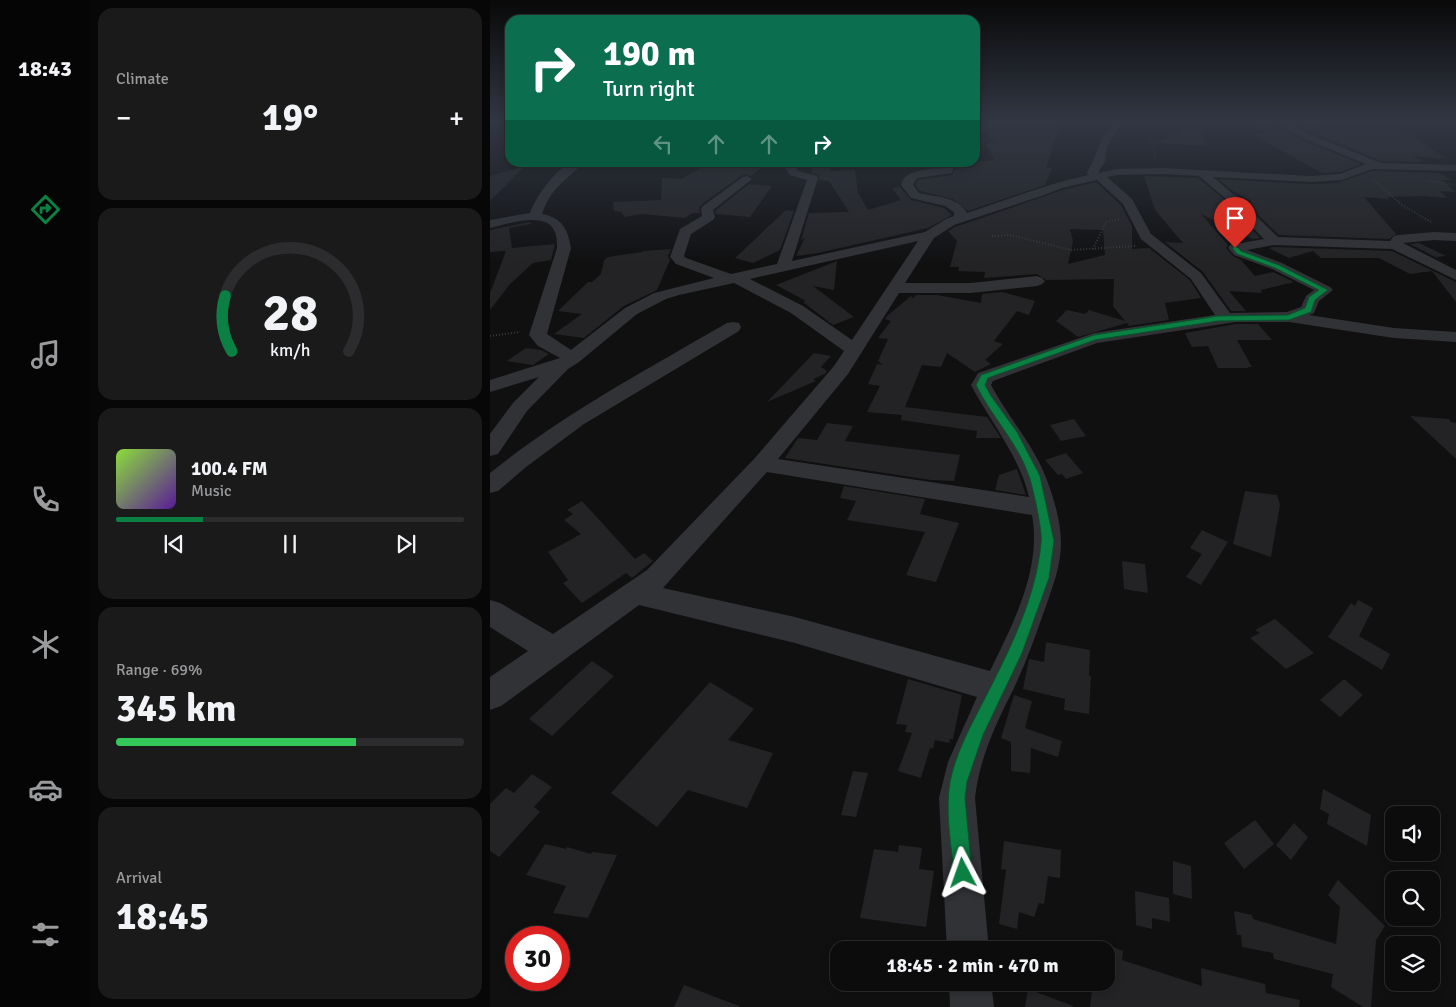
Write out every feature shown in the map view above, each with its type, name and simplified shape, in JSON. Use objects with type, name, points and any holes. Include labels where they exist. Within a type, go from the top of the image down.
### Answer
[{"type":"street","points":[[535,216],[540,198],[554,182],[570,169]]},
{"type":"street","points":[[783,267],[813,178],[794,173],[791,169]]},
{"type":"street","points":[[948,169],[948,171],[914,175],[908,180],[907,185],[915,196],[944,202],[957,208],[962,212],[959,219]]},
{"type":"street","points":[[1094,169],[1092,172],[1097,177],[1128,202],[1146,236],[1196,276],[1225,318]]},
{"type":"street","points":[[490,449],[520,407],[569,361],[631,311],[653,299],[675,291],[930,235],[950,222],[1040,193],[1058,185],[1127,171],[1327,179],[1349,175],[1363,169]]},
{"type":"street","points":[[1203,174],[1223,191],[1245,205],[1256,225],[1274,241]]},
{"type":"street","points":[[747,179],[707,209],[709,217],[686,232],[677,257],[681,261],[767,291],[797,308],[853,349]]},
{"type":"street","points":[[490,224],[535,216],[558,223],[564,234],[564,248],[538,330],[538,337],[569,361]]},
{"type":"street","points":[[490,695],[656,578],[762,464],[842,370],[853,349],[930,235]]},
{"type":"street","points":[[1398,246],[1396,242],[1399,239],[1452,237]]},
{"type":"street","points":[[1289,317],[1308,310],[1312,299],[1325,290],[1277,266],[1239,252],[1235,248],[1274,241],[1398,246],[1456,276]]},
{"type":"street","points":[[896,288],[971,288],[1037,281]]},
{"type":"street","points":[[967,941],[957,798],[958,782],[977,730],[1015,653],[1042,578],[1048,541],[1035,476],[1012,432],[986,397],[981,385],[985,377],[1094,338],[1225,318],[1289,317],[1394,333],[1456,337]]},
{"type":"street","points":[[490,485],[531,452],[568,426],[636,383],[734,327]]},
{"type":"street","points":[[490,386],[569,361]]},
{"type":"street","points":[[762,464],[1041,508]]},
{"type":"street","points":[[635,593],[795,630],[998,688]]},
{"type":"street","points":[[490,612],[553,650]]},
{"type":"street","points":[[971,991],[972,1007]]},
{"type":"path","points":[[1359,170],[1402,205],[1452,237]]},
{"type":"path","points":[[1093,249],[1106,222],[1136,218]]},
{"type":"path","points":[[992,236],[1010,235],[1064,250],[1129,247],[1153,243]]},
{"type":"path","points":[[490,336],[538,330]]},
{"type":"building","points":[[515,169],[522,169],[490,201],[490,176]]},
{"type":"building","points":[[698,169],[759,169],[751,176],[747,174],[742,175],[702,204],[699,208],[700,213],[693,213],[685,218],[642,214],[625,217],[621,212],[614,211],[613,202],[661,200],[662,178],[682,179]]},
{"type":"building","points":[[812,169],[830,169],[830,171],[855,170],[858,193],[868,210],[901,200],[892,188],[900,187],[911,200],[944,208],[952,215],[928,228],[818,253],[796,256],[805,238],[801,240],[809,213],[849,212],[829,181],[819,180],[819,175],[812,173]]},
{"type":"building","points":[[955,169],[1052,169],[1045,185],[968,211],[953,199],[920,191],[915,185],[918,180],[952,175]]},
{"type":"building","points":[[1315,169],[1348,169],[1340,172],[1322,173]]},
{"type":"building","points":[[1372,171],[1443,173],[1439,173],[1452,180],[1442,180],[1456,192],[1440,191],[1447,198],[1423,196],[1388,197],[1389,199],[1364,197],[1396,234],[1389,239],[1279,235],[1259,216],[1250,200],[1234,192],[1218,179],[1311,184],[1337,183]]},
{"type":"building","points":[[1144,176],[1198,178],[1224,199],[1239,208],[1246,223],[1260,238],[1252,239],[1201,214],[1228,245],[1226,248],[1233,256],[1241,260],[1255,276],[1273,272],[1294,282],[1261,290],[1262,293],[1229,291],[1246,311],[1231,311],[1203,272],[1165,242],[1183,243],[1155,210]]},
{"type":"building","points":[[1096,182],[1121,205],[1132,226],[1132,249],[1149,248],[1190,280],[1201,298],[1165,303],[1169,320],[1129,326],[1127,323],[1078,337],[1056,321],[1067,310],[1085,314],[1089,310],[1125,321],[1113,306],[1114,279],[1046,280],[1037,274],[984,278],[985,272],[958,271],[959,267],[950,267],[957,241],[948,231],[1063,190]],"holes":[[[1070,229],[1103,230],[1105,255],[1068,264],[1073,241]]]},
{"type":"building","points":[[749,184],[772,186],[750,217],[716,214],[715,211]]},
{"type":"building","points":[[786,210],[794,211],[780,250],[753,263],[735,258]]},
{"type":"building","points":[[530,222],[531,224],[509,228],[512,248],[555,244],[551,260],[533,263],[510,284],[490,310],[490,293],[506,251],[490,252],[490,230]]},
{"type":"building","points":[[1419,243],[1446,256],[1436,257],[1456,268],[1410,244]]},
{"type":"building","points":[[1269,248],[1392,251],[1456,282],[1456,302],[1432,271],[1410,274],[1379,258],[1321,258],[1313,251],[1289,258]]},
{"type":"building","points":[[671,249],[668,256],[670,260],[657,290],[624,306],[584,338],[554,334],[582,314],[558,311],[588,282],[592,282],[601,274],[604,260],[608,257],[643,251]]},
{"type":"building","points":[[837,261],[834,290],[813,286],[854,317],[833,325],[803,302],[806,301],[776,285]]},
{"type":"building","points":[[1002,292],[1035,301],[1029,315],[1017,311],[994,341],[1003,344],[985,360],[991,364],[975,372],[947,353],[941,367],[922,365],[905,407],[987,417],[1001,438],[976,438],[977,431],[901,420],[902,415],[867,412],[880,386],[868,384],[877,364],[883,365],[878,361],[888,339],[878,338],[891,321],[885,319],[887,316],[911,296],[913,298],[916,295],[937,295],[981,303],[982,294]]},
{"type":"building","points":[[1236,324],[1258,324],[1272,340],[1237,340],[1252,367],[1218,368],[1208,346],[1192,347],[1185,333]]},
{"type":"building","points":[[526,348],[541,350],[549,354],[533,365],[507,361]]},
{"type":"building","points":[[814,353],[831,356],[821,367],[827,371],[825,374],[813,379],[816,381],[767,402]]},
{"type":"building","points":[[1410,416],[1449,419],[1451,422],[1456,423],[1456,459]]},
{"type":"building","points":[[1074,419],[1086,436],[1061,441],[1050,425]]},
{"type":"building","points":[[827,423],[853,426],[845,441],[960,455],[954,481],[931,480],[785,458],[798,438],[817,440]]},
{"type":"building","points":[[1066,453],[1083,473],[1066,479],[1062,474],[1058,475],[1045,460]]},
{"type":"building","points":[[1017,469],[1026,495],[995,490],[999,475]]},
{"type":"building","points":[[844,486],[925,499],[920,514],[959,523],[936,582],[906,575],[925,532],[847,520],[856,501],[840,498]]},
{"type":"building","points":[[1245,491],[1277,495],[1280,505],[1271,557],[1233,544]]},
{"type":"building","points":[[582,501],[635,559],[644,553],[653,561],[632,578],[626,573],[582,603],[563,583],[568,580],[548,552],[581,534],[564,520],[573,514],[567,510]]},
{"type":"building","points":[[1202,530],[1228,542],[1201,585],[1186,577],[1202,554],[1190,548]]},
{"type":"building","points":[[1122,561],[1145,564],[1148,593],[1124,589]]},
{"type":"building","points":[[1358,600],[1373,608],[1359,636],[1390,654],[1382,670],[1328,637],[1351,603],[1355,606]]},
{"type":"building","points":[[1275,619],[1314,653],[1286,669],[1250,638],[1260,633],[1255,630]]},
{"type":"building","points":[[1046,642],[1090,650],[1089,714],[1064,710],[1065,699],[1023,689],[1029,659],[1044,662]]},
{"type":"building","points":[[592,661],[614,676],[552,736],[529,719]]},
{"type":"building","points":[[908,679],[962,695],[953,739],[950,739],[949,743],[935,740],[933,749],[930,748],[921,778],[898,771],[912,733],[905,732],[907,725],[896,724]]},
{"type":"building","points":[[1344,679],[1363,695],[1340,717],[1320,700]]},
{"type":"building","points":[[710,682],[754,709],[728,740],[773,753],[747,808],[688,790],[657,827],[611,793]]},
{"type":"building","points":[[1014,695],[1032,701],[1025,728],[1062,741],[1058,757],[1031,748],[1030,773],[1011,771],[1011,742],[1001,738]]},
{"type":"building","points":[[853,771],[868,773],[856,817],[841,815]]},
{"type":"building","points":[[532,774],[552,787],[534,807],[540,812],[499,857],[490,851],[490,804],[506,788],[514,793]]},
{"type":"building","points":[[1323,789],[1371,815],[1367,846],[1327,824],[1329,814],[1320,809]]},
{"type":"building","points":[[1255,820],[1274,844],[1244,869],[1224,843]]},
{"type":"building","points":[[1294,823],[1308,837],[1291,860],[1276,845]]},
{"type":"building","points":[[1004,841],[1061,850],[1060,878],[1048,876],[1044,904],[1039,903],[1034,917],[1019,912],[1017,929],[999,924],[1006,870],[1001,869]]},
{"type":"building","points":[[545,844],[566,849],[567,847],[591,854],[592,852],[617,855],[588,918],[553,913],[566,886],[526,875]]},
{"type":"building","points":[[899,845],[922,848],[919,869],[934,871],[926,927],[860,918],[874,849],[898,852]]},
{"type":"building","points":[[1173,861],[1191,866],[1192,899],[1173,894]]},
{"type":"building","points":[[1338,880],[1385,926],[1376,940],[1371,1007],[1363,1007],[1331,987],[1333,974],[1274,959],[1273,953],[1242,947],[1241,935],[1237,935],[1234,911],[1252,915],[1253,919],[1336,944],[1340,907],[1328,895]]},
{"type":"building","points":[[1135,891],[1169,898],[1170,922],[1152,918],[1152,929],[1136,925]]},
{"type":"building","points":[[1115,948],[1123,951],[1122,960],[1202,986],[1201,968],[1265,984],[1266,993],[1300,1000],[1299,1007],[1090,1007],[1092,991],[1115,991]]},
{"type":"building","points":[[684,985],[739,1006],[739,1007],[674,1007]]},
{"type":"building","points":[[1028,991],[1033,991],[1073,1006],[1072,1007],[1025,1007]]},
{"type":"route","points":[[963,873],[957,798],[958,782],[977,730],[1015,653],[1042,578],[1048,541],[1035,476],[1012,432],[986,397],[981,385],[985,377],[1003,369],[1094,338],[1236,317],[1289,317],[1308,310],[1312,299],[1325,290],[1259,258],[1239,252],[1235,248]]}]
